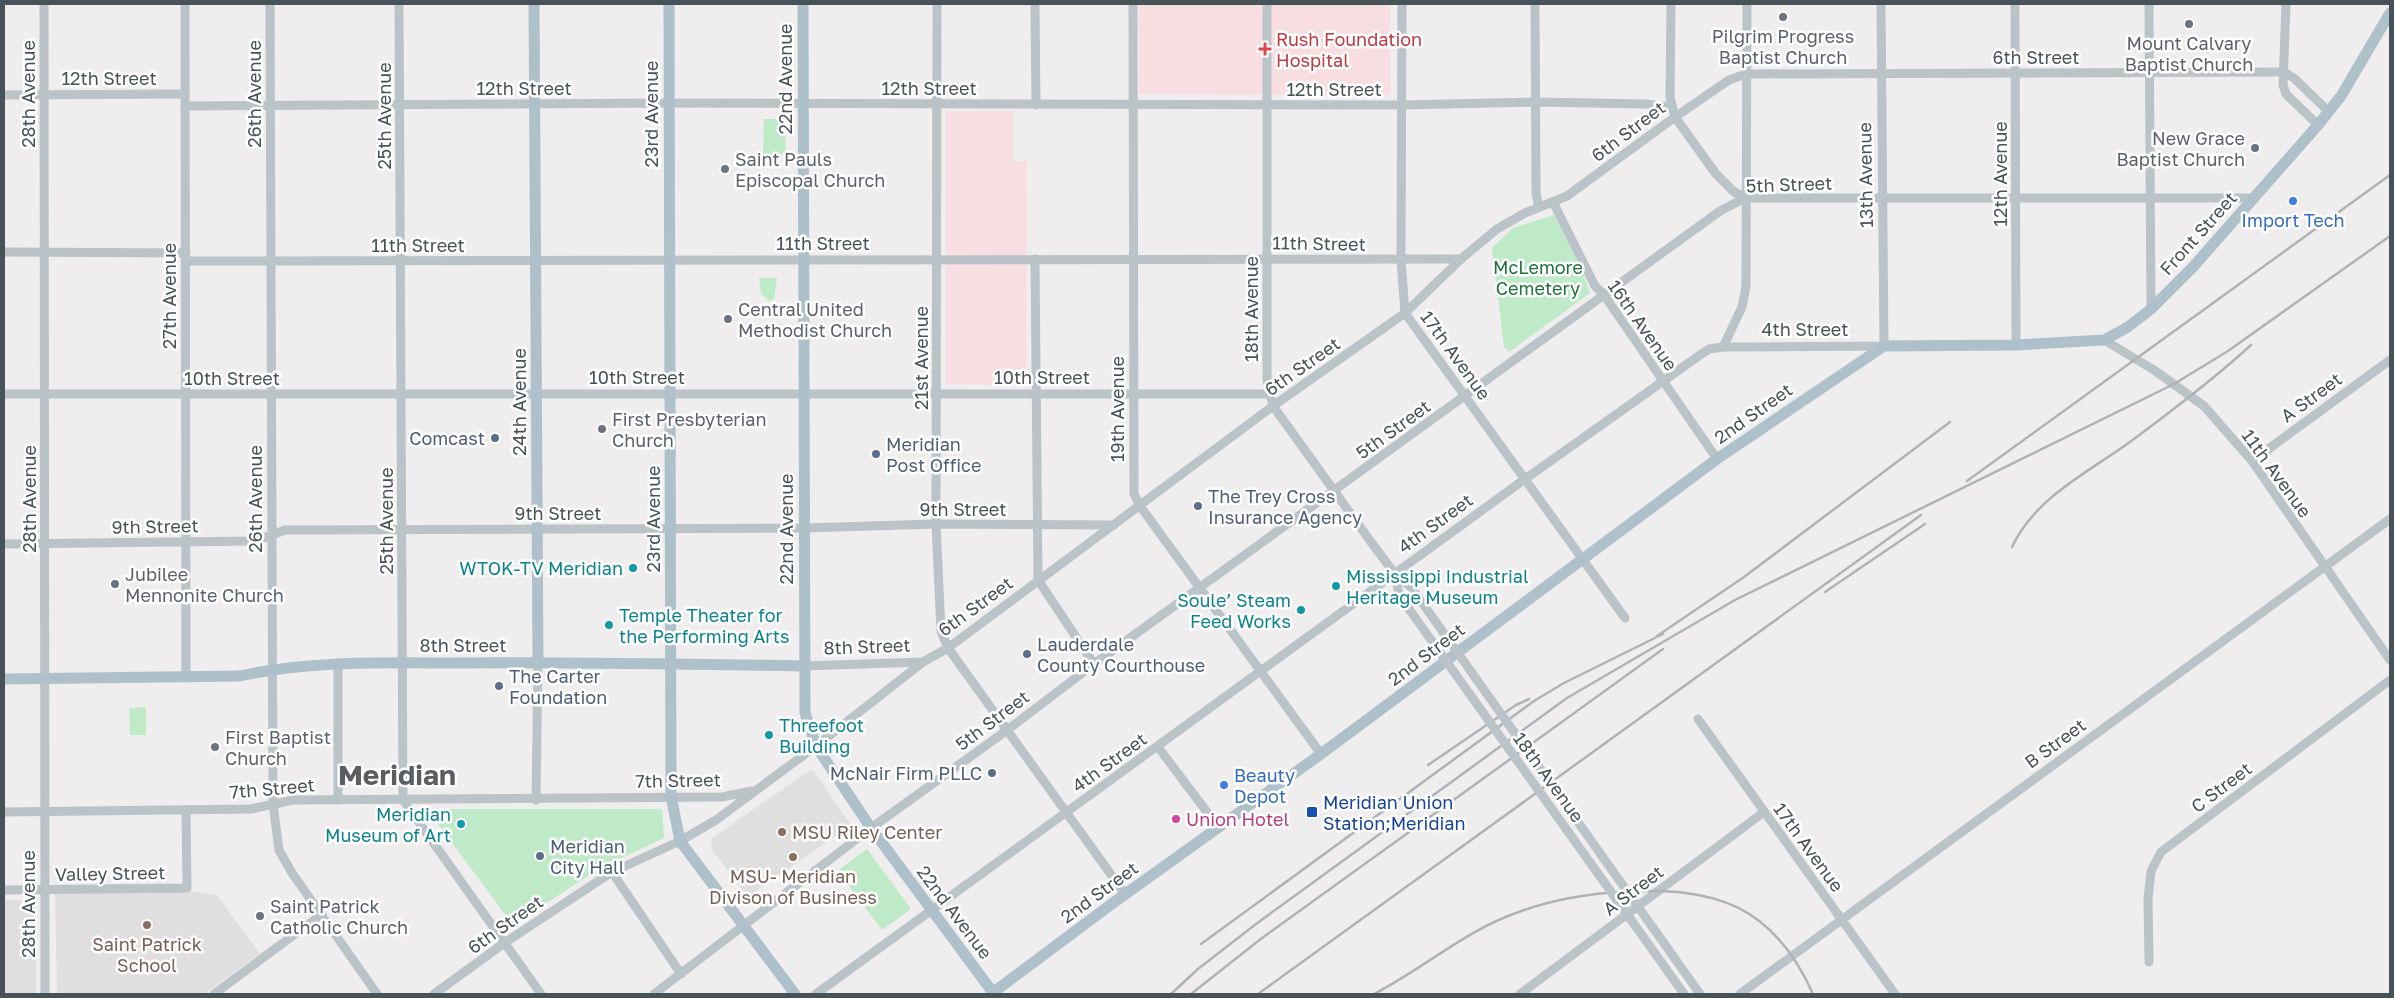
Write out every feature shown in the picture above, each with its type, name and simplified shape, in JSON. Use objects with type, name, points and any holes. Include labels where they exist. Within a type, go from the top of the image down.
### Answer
[{"type":"main road","name":"24th Avenue","points":[[534,4],[538,662]]},
{"type":"main road","name":"23rd Avenue","points":[[669,4],[671,796],[680,840],[795,994]]},
{"type":"main road","name":"22nd Avenue","points":[[803,4],[805,713],[816,746],[871,828],[992,994]]},
{"type":"main road","name":"Front Street","points":[[2104,340],[2128,327],[2151,309],[2199,260],[2318,126],[2342,96],[2390,12]]},
{"type":"main road","name":"4th Street","points":[[1884,346],[2016,345],[2104,340]]},
{"type":"main road","name":"2nd Street","points":[[992,994],[1125,894],[1321,754],[1718,460],[1884,346]]},
{"type":"main road","name":"8th Street","points":[[4,679],[240,676],[271,669],[403,663],[538,662],[804,666]]},
{"type":"street","name":"28th Avenue","points":[[44,4],[45,994]]},
{"type":"street","name":"27th Avenue","points":[[185,4],[186,678]]},
{"type":"street","name":"26th Avenue","points":[[270,4],[273,804],[279,850],[321,915],[377,994]]},
{"type":"street","name":"25th Avenue","points":[[399,4],[404,800]]},
{"type":"street","name":"21st Avenue","points":[[938,4],[936,524],[941,631],[948,648],[1006,731],[1125,894]]},
{"type":"street","points":[[1036,4],[1036,105]]},
{"type":"street","name":"19th Avenue","points":[[1133,4],[1134,494],[1140,506],[1321,754]]},
{"type":"street","name":"18th Avenue","points":[[1267,4],[1267,380],[1273,406],[1395,574],[1411,587],[1700,994]]},
{"type":"street","name":"17th Avenue","points":[[1402,4],[1401,260],[1406,312],[1625,618]]},
{"type":"street","points":[[1535,4],[1536,193],[1539,207]]},
{"type":"street","points":[[1671,4],[1670,98],[1674,117],[1720,179],[1733,191],[1746,198]]},
{"type":"street","points":[[1723,347],[1742,307],[1746,287],[1747,4]]},
{"type":"street","name":"13th Avenue","points":[[1882,4],[1884,346]]},
{"type":"street","name":"12th Avenue","points":[[2016,4],[2016,345]]},
{"type":"street","points":[[2149,4],[2151,309]]},
{"type":"street","points":[[2286,4],[2283,85],[2286,94],[2318,126]]},
{"type":"street","points":[[2284,72],[2294,78],[2329,112]]},
{"type":"street","name":"6th Street","points":[[434,994],[503,944],[612,872],[680,840],[716,820],[816,746],[923,662],[948,648],[1273,406],[1406,312],[1461,259],[1510,221],[1553,202],[1594,178],[1674,117],[1729,80],[1746,74],[2284,72]]},
{"type":"street","name":"12th Street","points":[[4,95],[185,94]]},
{"type":"street","name":"12th Street","points":[[185,106],[669,103],[1402,105],[1535,102],[1645,104],[1672,107]]},
{"type":"street","name":"5th Street","points":[[654,994],[746,926],[871,828],[1720,210],[1746,198],[2016,200],[2254,198]]},
{"type":"street","name":"16th Avenue","points":[[1553,202],[1595,286],[1604,295],[1718,460]]},
{"type":"street","name":"11th Street","points":[[4,252],[401,262],[1267,258],[1461,259]]},
{"type":"street","points":[[1035,259],[1038,580],[1094,664]]},
{"type":"street","name":"11th Avenue","points":[[2104,340],[2154,370],[2204,406],[2252,461],[2390,660]]},
{"type":"street","name":"4th Street","points":[[816,994],[1525,479],[1709,349],[1723,347],[1884,346]]},
{"type":"street","name":"A Street","points":[[2252,461],[2390,360]]},
{"type":"street","name":"10th Street","points":[[4,394],[1270,394]]},
{"type":"street","name":"B Street","points":[[1740,994],[2390,519]]},
{"type":"street","name":"9th Street","points":[[4,544],[256,541],[285,530],[402,528],[537,530],[804,528],[936,524],[1114,525]]},
{"type":"street","name":"18th Avenue","points":[[1395,574],[1399,595],[1684,994]]},
{"type":"street","name":"24th Avenue","points":[[536,800],[538,662]]},
{"type":"street","name":"8th Street","points":[[804,666],[923,662]]},
{"type":"street","points":[[338,665],[338,800]]},
{"type":"street","name":"C Street","points":[[2149,962],[2148,899],[2150,871],[2162,852],[2390,680]]},
{"type":"street","name":"17th Avenue","points":[[1698,719],[1895,994]]},
{"type":"street","points":[[1158,747],[1219,828]]},
{"type":"street","name":"7th Street","points":[[4,812],[251,809],[293,800],[536,800],[671,796],[722,797],[754,791]]},
{"type":"street","points":[[404,800],[503,944],[540,994]]},
{"type":"street","name":"Valley Street","points":[[4,890],[187,888],[186,810]]},
{"type":"street","name":"A Street","points":[[1520,994],[1764,812]]},
{"type":"street","points":[[612,872],[681,974]]},
{"type":"street","points":[[218,993],[321,915]]},
{"type":"shaded area","name":"Rush Foundation Hospital","points":[[1139,4],[1390,4],[1390,95],[1139,94]]},
{"type":"shaded area","points":[[946,111],[1013,111],[1013,161],[1027,161],[1026,385],[946,384]]},
{"type":"shaded area","name":"MSU Riley Center","points":[[812,769],[851,825],[748,897],[711,849],[712,838]]},
{"type":"shaded area","name":"Saint Patrick School","points":[[192,891],[217,895],[260,954],[204,994],[57,994],[55,894]]},
{"type":"shaded area","points":[[4,900],[36,900],[36,994],[4,994]]},
{"type":"green space","points":[[764,119],[785,119],[786,155],[763,154]]},
{"type":"green space","name":"McLemore Cemetery","points":[[1554,215],[1581,268],[1590,293],[1509,352],[1504,347],[1492,248],[1513,228]]},
{"type":"green space","points":[[759,278],[777,278],[774,299],[769,301],[761,293]]},
{"type":"green space","points":[[146,707],[146,735],[130,735],[129,708]]},
{"type":"green space","points":[[427,809],[662,809],[664,838],[600,868],[513,925]]},
{"type":"green space","points":[[867,849],[911,909],[882,930],[838,871]]},
{"type":"railway","points":[[1967,481],[2390,175]]},
{"type":"railway","points":[[1171,994],[1198,969],[1256,924],[1567,698],[1735,600],[2174,384],[2228,351],[2390,236]]},
{"type":"railway","points":[[2012,547],[2023,528],[2051,498],[2167,414],[2210,381],[2251,345]]},
{"type":"railway","points":[[1657,636],[1744,577],[1950,422]]},
{"type":"railway","points":[[1258,994],[1921,515]]},
{"type":"railway","points":[[1825,592],[1925,524]]},
{"type":"railway","points":[[1201,944],[1534,701],[1564,683],[1663,634]]},
{"type":"railway","points":[[1191,994],[1262,938],[1663,649]]},
{"type":"railway","points":[[1428,765],[1516,705],[1529,699]]},
{"type":"railway","points":[[1374,994],[1469,936],[1516,913],[1576,897],[1606,893],[1655,891],[1685,893],[1713,898],[1737,907],[1760,921],[1779,940],[1797,964],[1813,994]]},
{"type":"place","name":"Pilgrim Progress Baptist Church","points":[[1783,17]]},
{"type":"place","name":"Mount Calvary Baptist Church","points":[[2189,24]]},
{"type":"place","name":"Rush Foundation Hospital","points":[[1265,49]]},
{"type":"place","name":"New Grace Baptist Church","points":[[2255,148]]},
{"type":"place","name":"Saint Pauls Episcopal Church","points":[[725,169]]},
{"type":"place","name":"Import Tech","points":[[2293,201]]},
{"type":"place","name":"Central United Methodist Church","points":[[728,319]]},
{"type":"place","name":"First Presbyterian Church","points":[[602,429]]},
{"type":"place","name":"Comcast","points":[[495,438]]},
{"type":"place","name":"Meridian Post Office","points":[[876,454]]},
{"type":"place","name":"The Trey Cross Insurance Agency","points":[[1198,506]]},
{"type":"place","name":"WTOK-TV Meridian","points":[[633,568]]},
{"type":"place","name":"Jubilee Mennonite Church","points":[[115,584]]},
{"type":"place","name":"Mississippi Industrial Heritage Museum","points":[[1336,586]]},
{"type":"place","name":"Soule’ Steam Feed Works","points":[[1301,610]]},
{"type":"place","name":"Temple Theater for the Performing Arts","points":[[609,625]]},
{"type":"place","name":"Lauderdale County Courthouse","points":[[1027,654]]},
{"type":"place","name":"The Carter Foundation","points":[[499,686]]},
{"type":"place","name":"Threefoot Building","points":[[769,735]]},
{"type":"place","name":"First Baptist Church","points":[[215,747]]},
{"type":"place","name":"McNair Firm PLLC","points":[[992,773]]},
{"type":"place","name":"Beauty Depot","points":[[1224,785]]},
{"type":"place","name":"Meridian Union Station;Meridian","points":[[1312,812]]},
{"type":"place","name":"Union Hotel","points":[[1176,819]]},
{"type":"place","name":"Meridian Museum of Art","points":[[461,824]]},
{"type":"place","name":"MSU Riley Center","points":[[782,832]]},
{"type":"place","name":"Meridian City Hall","points":[[540,856]]},
{"type":"place","name":"MSU- Meridian Divison of Business","points":[[793,857]]},
{"type":"place","name":"Saint Patrick Catholic Church","points":[[260,916]]},
{"type":"place","name":"Saint Patrick School","points":[[147,925]]},
{"type":"district","name":"Meridian","points":[[397,774]]}]
